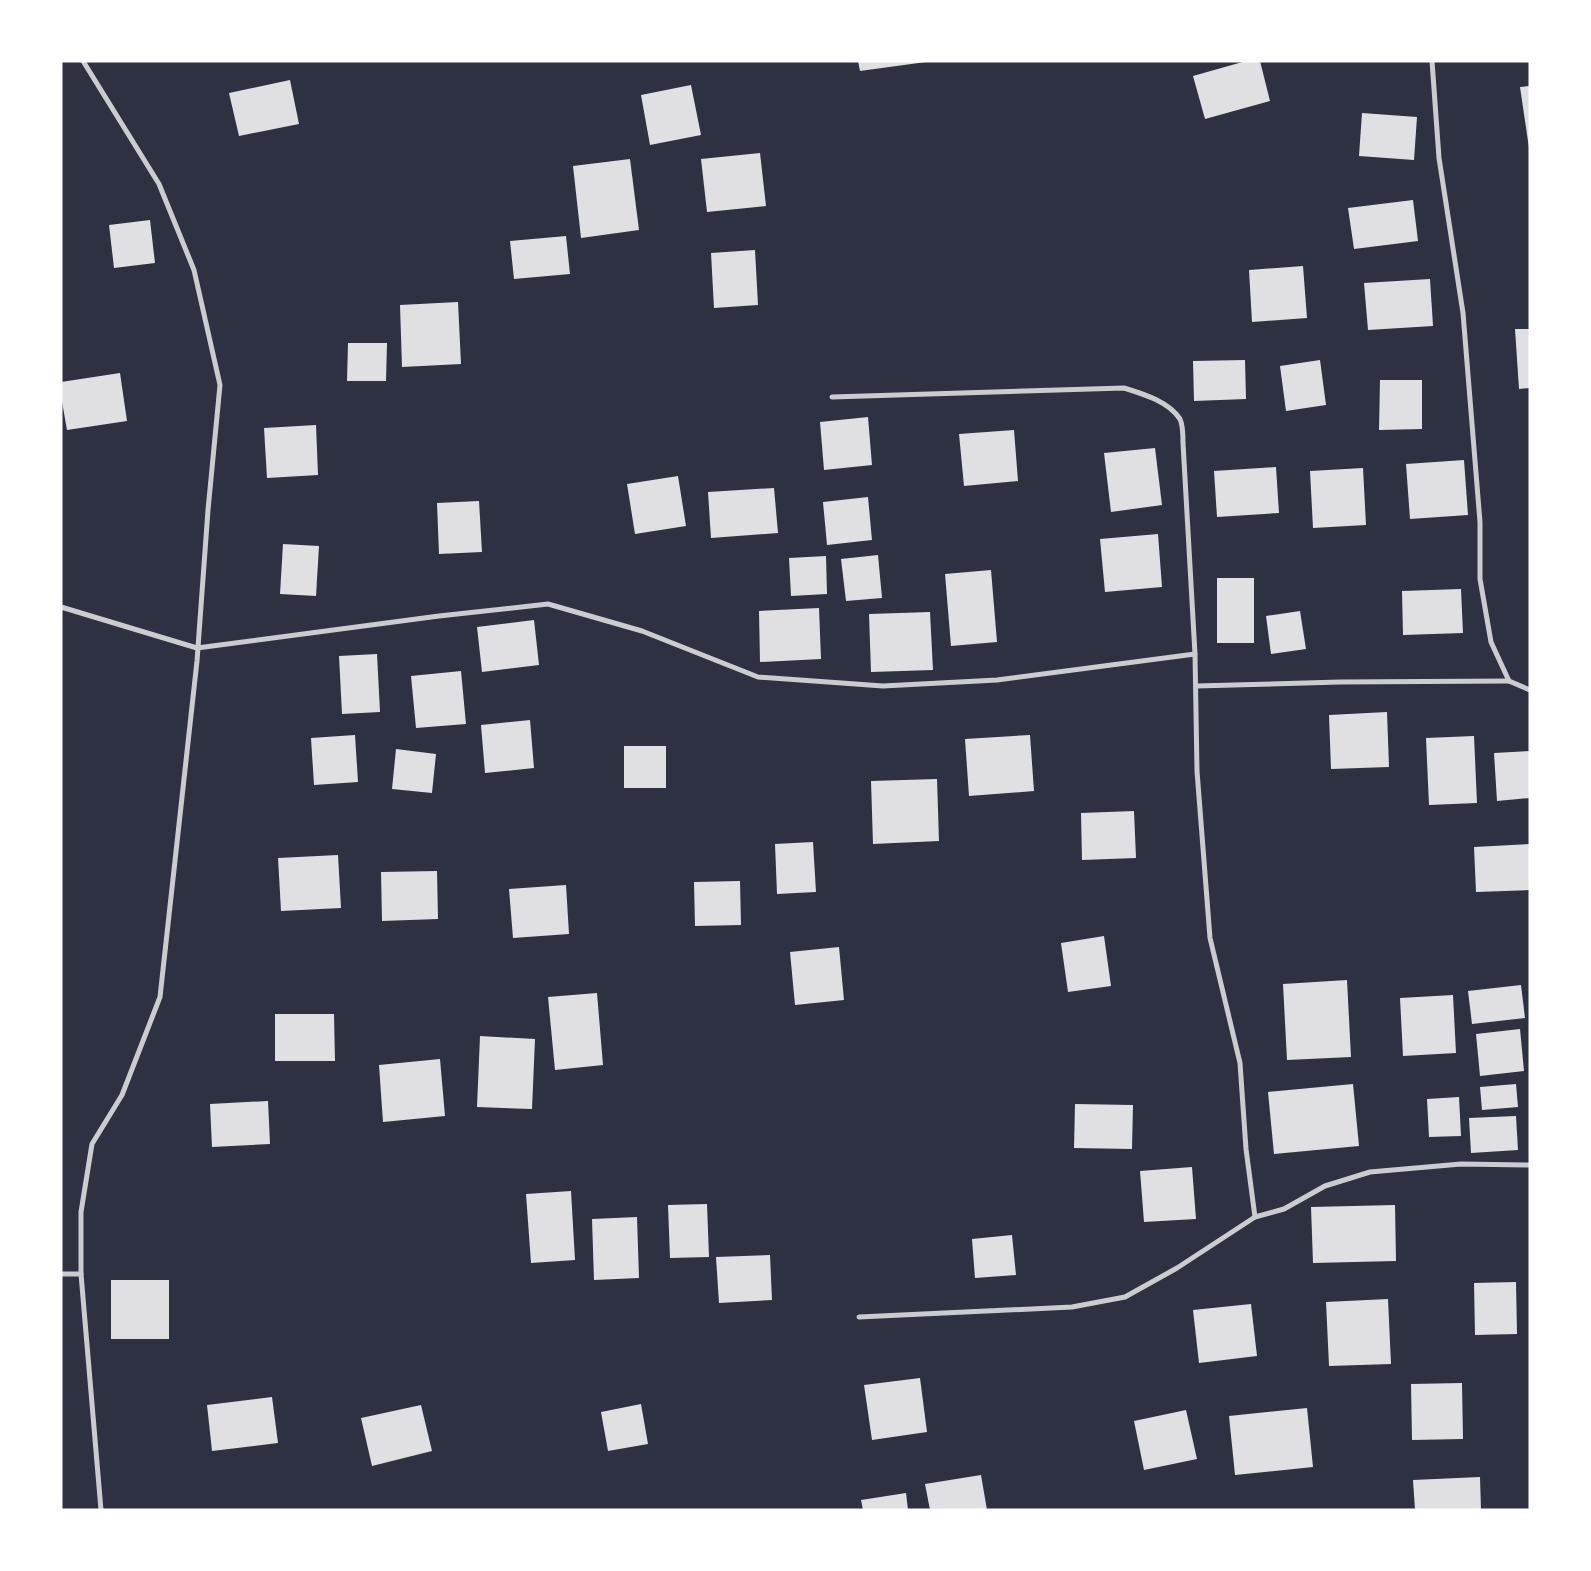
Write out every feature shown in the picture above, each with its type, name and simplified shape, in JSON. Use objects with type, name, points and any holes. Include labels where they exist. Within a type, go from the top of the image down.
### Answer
[{"type":"street","points":[[83,61],[159,184],[194,270],[220,385],[196,671],[160,997],[122,1095],[92,1144],[81,1212],[81,1274],[101,1510]]},
{"type":"street","points":[[1432,61],[1439,158],[1463,313],[1480,522],[1480,579],[1491,642],[1509,681]]},
{"type":"street","points":[[832,397],[1124,388],[1152,397],[1168,407],[1181,420],[1184,443],[1195,654],[1197,771],[1210,938],[1240,1063],[1246,1149],[1255,1218]]},
{"type":"street","points":[[61,607],[197,648],[439,616],[548,604],[642,631],[758,677],[883,686],[996,680],[1195,654]]},
{"type":"street","points":[[1196,686],[1340,682],[1509,681],[1530,690]]},
{"type":"street","points":[[859,1317],[1072,1307],[1125,1297],[1177,1268],[1255,1218],[1284,1209],[1325,1186],[1370,1172],[1461,1164],[1530,1165]]},
{"type":"street","points":[[61,1274],[81,1274]]},
{"type":"building","points":[[858,61],[926,61],[926,62],[860,71]]},
{"type":"building","points":[[1246,61],[1260,61],[1270,101],[1205,119],[1193,76]]},
{"type":"building","points":[[290,80],[299,124],[239,136],[229,93]]},
{"type":"building","points":[[691,85],[701,135],[650,145],[641,95]]},
{"type":"building","points":[[1530,86],[1530,148],[1529,148],[1520,87]]},
{"type":"building","points":[[1362,113],[1417,117],[1414,160],[1359,156]]},
{"type":"building","points":[[760,153],[766,206],[707,212],[701,159]]},
{"type":"building","points":[[630,159],[639,230],[581,238],[573,166]]},
{"type":"building","points":[[1413,200],[1418,241],[1354,249],[1348,208]]},
{"type":"building","points":[[150,220],[155,263],[114,268],[109,225]]},
{"type":"building","points":[[566,236],[570,274],[514,279],[510,241]]},
{"type":"building","points":[[755,250],[758,305],[714,308],[711,253]]},
{"type":"building","points":[[1303,266],[1307,318],[1252,322],[1249,270]]},
{"type":"building","points":[[1430,279],[1433,326],[1368,330],[1364,283]]},
{"type":"building","points":[[458,302],[461,364],[402,367],[400,305]]},
{"type":"building","points":[[1515,329],[1530,329],[1530,388],[1519,389]]},
{"type":"building","points":[[348,343],[387,343],[386,381],[347,381]]},
{"type":"building","points":[[1245,360],[1246,399],[1194,401],[1193,361]]},
{"type":"building","points":[[1320,360],[1326,405],[1286,411],[1280,366]]},
{"type":"building","points":[[120,373],[127,421],[67,430],[61,396],[61,382]]},
{"type":"building","points":[[1380,380],[1422,380],[1422,429],[1379,430]]},
{"type":"building","points":[[868,417],[872,465],[824,470],[820,422]]},
{"type":"building","points":[[316,425],[318,475],[267,478],[264,428]]},
{"type":"building","points":[[1014,430],[1018,481],[964,486],[959,434]]},
{"type":"building","points":[[1155,448],[1162,505],[1111,512],[1104,453]]},
{"type":"building","points":[[1464,460],[1468,515],[1410,519],[1406,464]]},
{"type":"building","points":[[1276,467],[1279,513],[1217,517],[1214,471]]},
{"type":"building","points":[[1363,468],[1366,525],[1313,528],[1310,471]]},
{"type":"building","points":[[678,476],[686,526],[635,534],[627,484]]},
{"type":"building","points":[[774,488],[778,533],[711,538],[708,492]]},
{"type":"building","points":[[868,497],[872,540],[827,545],[823,502]]},
{"type":"building","points":[[479,501],[482,552],[439,554],[437,503]]},
{"type":"building","points":[[1158,534],[1162,587],[1105,592],[1100,539]]},
{"type":"building","points":[[283,544],[319,546],[316,596],[280,594]]},
{"type":"building","points":[[878,555],[882,598],[846,601],[841,559]]},
{"type":"building","points":[[826,556],[827,594],[791,596],[789,558]]},
{"type":"building","points":[[991,570],[997,642],[951,646],[945,574]]},
{"type":"building","points":[[1217,578],[1254,578],[1254,643],[1217,643]]},
{"type":"building","points":[[1461,589],[1463,633],[1403,635],[1402,591]]},
{"type":"building","points":[[819,608],[821,659],[760,662],[759,611]]},
{"type":"building","points":[[1300,611],[1306,649],[1271,654],[1266,616]]},
{"type":"building","points":[[930,612],[933,670],[871,672],[869,614]]},
{"type":"building","points":[[534,620],[539,665],[482,672],[477,627]]},
{"type":"building","points":[[377,654],[380,712],[342,714],[339,656]]},
{"type":"building","points":[[461,671],[466,724],[416,728],[411,676]]},
{"type":"building","points":[[1387,712],[1389,767],[1331,769],[1329,715]]},
{"type":"building","points":[[530,720],[534,768],[485,773],[481,725]]},
{"type":"building","points":[[355,735],[358,782],[314,785],[311,738]]},
{"type":"building","points":[[1030,735],[1034,791],[969,796],[965,739]]},
{"type":"building","points":[[1474,736],[1477,803],[1429,805],[1426,738]]},
{"type":"building","points":[[624,746],[666,746],[666,788],[624,788]]},
{"type":"building","points":[[396,749],[436,754],[432,793],[392,789]]},
{"type":"building","points":[[1530,751],[1530,798],[1497,801],[1494,753]]},
{"type":"building","points":[[937,779],[939,841],[873,844],[871,781]]},
{"type":"building","points":[[1134,811],[1136,858],[1082,860],[1081,813]]},
{"type":"building","points":[[813,842],[816,892],[777,894],[775,844]]},
{"type":"building","points":[[1530,844],[1530,890],[1476,892],[1474,847]]},
{"type":"building","points":[[338,855],[341,908],[281,911],[278,858]]},
{"type":"building","points":[[437,871],[438,919],[382,921],[381,872]]},
{"type":"building","points":[[740,881],[741,925],[695,926],[694,882]]},
{"type":"building","points":[[566,885],[569,934],[513,938],[509,889]]},
{"type":"building","points":[[1104,936],[1111,986],[1068,992],[1061,943]]},
{"type":"building","points":[[839,947],[844,1000],[795,1005],[790,952]]},
{"type":"building","points":[[1347,980],[1351,1057],[1287,1060],[1283,984]]},
{"type":"building","points":[[1521,985],[1525,1018],[1472,1024],[1468,991]]},
{"type":"building","points":[[597,993],[603,1065],[555,1070],[548,997]]},
{"type":"building","points":[[1453,995],[1456,1053],[1403,1056],[1400,998]]},
{"type":"building","points":[[275,1014],[334,1014],[335,1061],[275,1061]]},
{"type":"building","points":[[1520,1029],[1524,1071],[1480,1076],[1476,1034]]},
{"type":"building","points":[[480,1036],[535,1039],[532,1109],[477,1107]]},
{"type":"building","points":[[440,1059],[445,1116],[383,1122],[379,1065]]},
{"type":"building","points":[[1353,1084],[1359,1146],[1274,1154],[1268,1092]]},
{"type":"building","points":[[1516,1084],[1518,1107],[1482,1110],[1480,1087]]},
{"type":"building","points":[[1459,1097],[1461,1136],[1429,1137],[1427,1099]]},
{"type":"building","points":[[268,1101],[270,1144],[212,1147],[210,1104]]},
{"type":"building","points":[[1075,1104],[1133,1105],[1132,1149],[1074,1148]]},
{"type":"building","points":[[1516,1116],[1518,1150],[1471,1153],[1469,1118]]},
{"type":"building","points":[[1192,1167],[1196,1219],[1144,1222],[1140,1171]]},
{"type":"building","points":[[571,1191],[575,1260],[531,1263],[526,1194]]},
{"type":"building","points":[[707,1204],[709,1257],[670,1258],[668,1205]]},
{"type":"building","points":[[1395,1205],[1396,1261],[1313,1263],[1311,1207]]},
{"type":"building","points":[[637,1217],[639,1278],[594,1280],[592,1219]]},
{"type":"building","points":[[1012,1235],[1016,1275],[975,1278],[972,1239]]},
{"type":"building","points":[[770,1255],[772,1300],[719,1303],[716,1257]]},
{"type":"building","points":[[111,1280],[169,1280],[169,1339],[111,1339]]},
{"type":"building","points":[[1516,1282],[1517,1334],[1475,1335],[1474,1283]]},
{"type":"building","points":[[1388,1299],[1391,1364],[1329,1366],[1326,1302]]},
{"type":"building","points":[[1251,1304],[1257,1356],[1199,1363],[1193,1310]]},
{"type":"building","points":[[920,1378],[927,1432],[872,1440],[864,1385]]},
{"type":"building","points":[[1462,1383],[1463,1439],[1412,1440],[1411,1384]]},
{"type":"building","points":[[272,1397],[278,1443],[212,1451],[207,1405]]},
{"type":"building","points":[[641,1404],[648,1444],[608,1451],[601,1412]]},
{"type":"building","points":[[421,1405],[432,1451],[372,1466],[361,1418]]},
{"type":"building","points":[[1307,1408],[1313,1467],[1235,1475],[1229,1416]]},
{"type":"building","points":[[1186,1410],[1197,1459],[1144,1470],[1134,1421]]},
{"type":"building","points":[[981,1475],[987,1510],[930,1510],[925,1484]]},
{"type":"building","points":[[1480,1477],[1481,1510],[1415,1510],[1413,1480]]},
{"type":"building","points":[[906,1493],[908,1510],[863,1510],[861,1500]]}]
